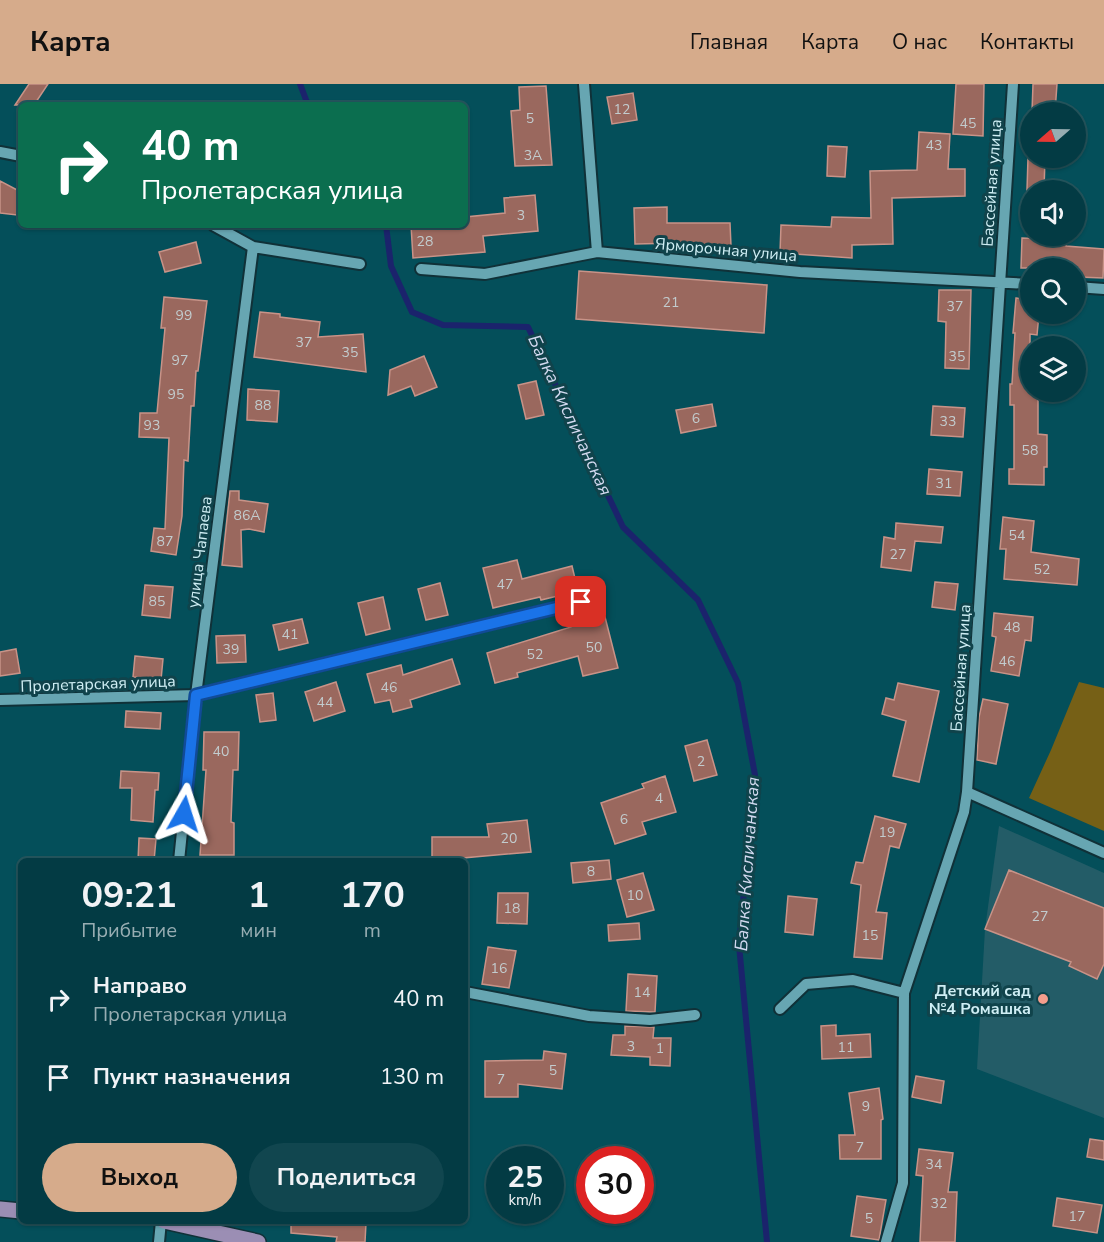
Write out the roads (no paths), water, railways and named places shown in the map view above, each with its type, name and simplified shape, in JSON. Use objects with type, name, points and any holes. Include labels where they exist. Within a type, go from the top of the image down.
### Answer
[{"type":"main road","points":[[0,1209],[18,1211]]},
{"type":"main road","points":[[176,1224],[258,1242]]},
{"type":"street","points":[[584,84],[597,252]]},
{"type":"street","name":"Бассейная улица","points":[[886,1242],[903,1183],[904,993],[964,812],[967,792],[1013,84]]},
{"type":"street","points":[[0,152],[18,155]]},
{"type":"street","points":[[218,228],[253,247],[360,264]]},
{"type":"street","name":"улица Чапаева","points":[[179,858],[196,695],[253,247]]},
{"type":"street","name":"Ярморочная улица","points":[[421,269],[484,274],[597,252],[800,272],[1020,284]]},
{"type":"street","points":[[1086,288],[1104,289]]},
{"type":"street","name":"Пролетарская улица","points":[[0,700],[196,695],[581,602]]},
{"type":"street","points":[[967,792],[1104,853]]},
{"type":"street","points":[[780,1009],[806,984],[853,980],[904,993]]},
{"type":"street","points":[[468,993],[589,1016],[650,1020],[695,1015]]},
{"type":"street","points":[[159,1242],[162,1224]]},
{"type":"waterway","name":"Балка Кисличанская","points":[[300,84],[307,102]]},
{"type":"waterway","name":"Балка Кисличанская","points":[[386,228],[391,266],[412,312],[443,325],[528,327],[623,527],[698,600],[738,683],[755,775],[739,945],[767,1242]]},
{"type":"place","name":"Детский сад №4 Ромашка","points":[[1043,999]]}]
